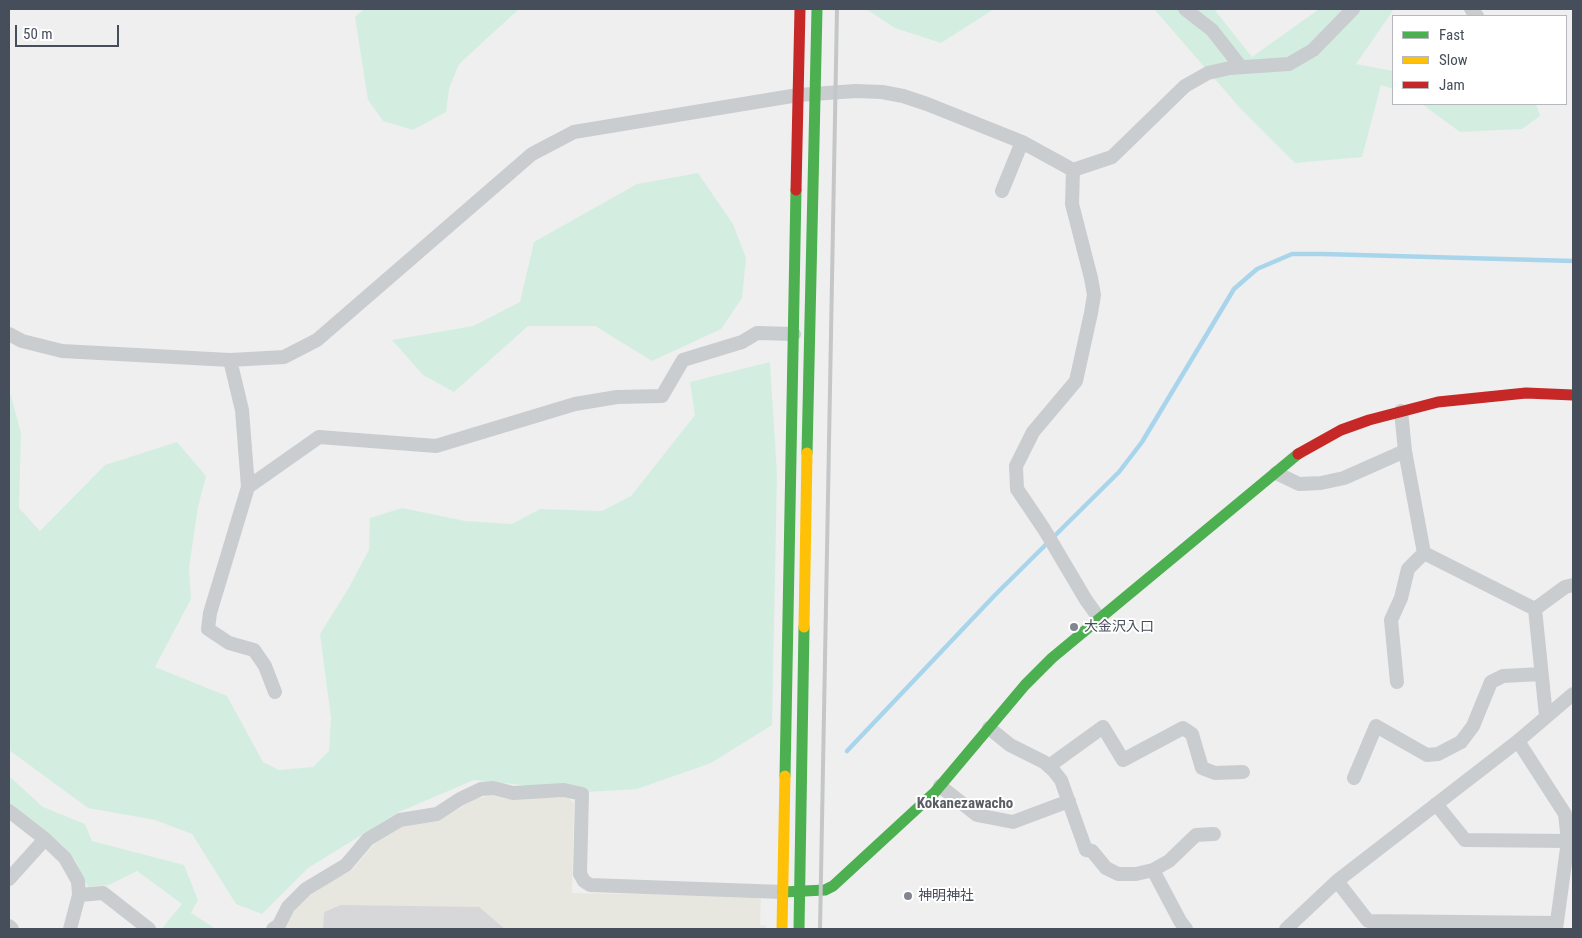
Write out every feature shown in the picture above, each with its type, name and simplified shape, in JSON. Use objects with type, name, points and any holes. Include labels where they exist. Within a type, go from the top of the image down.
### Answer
[{"type":"street","points":[[782,929],[800,9]]},
{"type":"street","points":[[799,929],[817,9]]},
{"type":"street","points":[[1185,9],[1212,30],[1241,67]]},
{"type":"street","points":[[9,334],[22,341],[62,351],[230,360],[284,357],[317,340],[532,154],[574,132],[798,95],[882,92],[903,96],[1022,142],[1073,170],[1112,157],[1185,86],[1208,73],[1241,67],[1290,64],[1313,50],[1353,9]]},
{"type":"street","points":[[1002,191],[1022,142]]},
{"type":"street","points":[[1073,170],[1072,204],[1094,295],[1091,313],[1076,381],[1033,432],[1016,466],[1017,489],[1099,618]]},
{"type":"street","points":[[248,486],[319,437],[436,446],[575,404],[617,397],[662,396],[683,360],[742,342],[757,333],[794,334]]},
{"type":"street","points":[[9,347],[22,341]]},
{"type":"street","points":[[230,360],[242,410],[248,486],[210,613],[208,629],[229,643],[254,650],[265,666],[274,692]]},
{"type":"street","points":[[273,929],[279,925],[288,907],[306,888],[346,865],[368,839],[400,820],[437,814],[460,799],[481,789],[493,788],[513,792],[564,790],[582,794],[580,874],[584,881],[590,885],[783,892],[825,890],[833,886],[940,786],[1025,685],[1052,658],[1301,453],[1341,430],[1369,420],[1438,402],[1526,393],[1573,395]]},
{"type":"street","points":[[1402,411],[1405,451],[1424,553]]},
{"type":"street","points":[[1276,473],[1299,484],[1321,483],[1344,478],[1405,451]]},
{"type":"street","points":[[1424,553],[1535,610]]},
{"type":"street","points":[[1397,682],[1391,620],[1401,598],[1408,568],[1424,553]]},
{"type":"street","points":[[1535,610],[1565,587],[1573,585]]},
{"type":"street","points":[[1535,610],[1546,716]]},
{"type":"street","points":[[1354,778],[1376,726],[1427,755],[1438,754],[1461,742],[1473,726],[1492,682],[1503,676],[1541,674]]},
{"type":"street","points":[[1286,929],[1337,881],[1518,741],[1573,694]]},
{"type":"street","points":[[1049,766],[1103,727],[1123,760],[1183,728],[1192,734],[1202,768],[1216,773],[1243,772]]},
{"type":"street","points":[[989,728],[1010,745],[1049,766],[1061,780],[1086,850],[1092,850],[1106,868],[1118,874],[1136,874],[1153,870],[1169,861],[1196,835],[1214,834]]},
{"type":"street","points":[[1337,881],[1368,921],[1556,926],[1568,841],[1565,814],[1518,741]]},
{"type":"street","points":[[940,786],[978,814],[1013,822],[1069,801]]},
{"type":"street","points":[[1436,804],[1465,840],[1568,841]]},
{"type":"street","points":[[9,811],[45,839],[65,858],[78,881],[79,895],[70,929]]},
{"type":"street","points":[[9,879],[45,839]]},
{"type":"street","points":[[1153,870],[1186,929]]},
{"type":"street","points":[[79,895],[103,893],[149,929]]},
{"type":"street","points":[[9,926],[12,929]]},
{"type":"shaded area","points":[[490,795],[506,799],[568,797],[574,803],[572,893],[761,896],[760,925],[766,926],[766,929],[285,929],[295,908],[314,891],[352,870],[375,843],[401,827],[438,821],[475,799]]},
{"type":"green space","points":[[364,9],[519,9],[459,64],[449,89],[446,112],[413,130],[383,121],[368,100],[355,17]]},
{"type":"green space","points":[[866,9],[992,9],[941,43],[895,28]]},
{"type":"green space","points":[[1154,9],[1214,9],[1252,57],[1319,9],[1394,9],[1356,64],[1392,71],[1392,89],[1381,85],[1362,157],[1295,163],[1240,108]]},
{"type":"green space","points":[[1423,105],[1536,105],[1540,116],[1522,129],[1460,132]]},
{"type":"green space","points":[[698,173],[733,224],[746,258],[742,298],[721,329],[652,361],[595,326],[528,326],[454,392],[423,375],[392,340],[473,326],[520,302],[534,242],[637,184]]},
{"type":"green space","points":[[770,362],[777,475],[772,725],[711,763],[637,789],[587,792],[474,780],[399,812],[308,868],[262,914],[236,904],[192,834],[155,820],[88,808],[9,750],[9,395],[11,396],[21,433],[19,508],[40,531],[105,465],[177,442],[206,476],[198,507],[189,568],[191,599],[155,667],[227,696],[263,762],[279,770],[313,767],[329,751],[331,718],[320,634],[348,589],[369,550],[370,518],[402,508],[465,521],[512,524],[540,509],[602,511],[631,496],[695,415],[690,382]]},
{"type":"green space","points":[[9,776],[43,807],[85,824],[92,841],[184,865],[198,900],[191,913],[216,929],[166,929],[163,927],[182,904],[137,871],[109,885],[88,887],[75,860],[62,845],[9,804]]},
{"type":"building","points":[[341,905],[479,907],[505,929],[323,929],[324,912]]},
{"type":"waterway","points":[[847,751],[995,595],[1119,472],[1142,442],[1234,289],[1257,269],[1292,254],[1573,261]]},
{"type":"railway","points":[[820,929],[837,9]]},
{"type":"traffic: fast","points":[[807,453],[817,9]]},
{"type":"traffic: fast","points":[[785,776],[796,190]]},
{"type":"traffic: fast","points":[[783,892],[825,890],[833,886],[935,792],[1025,685],[1052,658],[1298,454]]},
{"type":"traffic: fast","points":[[799,929],[804,627]]},
{"type":"traffic: slow","points":[[804,627],[807,453]]},
{"type":"traffic: slow","points":[[782,929],[785,776]]},
{"type":"traffic: jam","points":[[796,190],[800,9]]},
{"type":"traffic: jam","points":[[1298,454],[1341,430],[1369,420],[1438,402],[1526,393],[1573,395]]},
{"type":"place","name":"大金沢入口","points":[[1074,627]]},
{"type":"place","name":"神明神社","points":[[908,896]]},
{"type":"district","name":"Kokanezawacho","points":[[965,804]]}]
